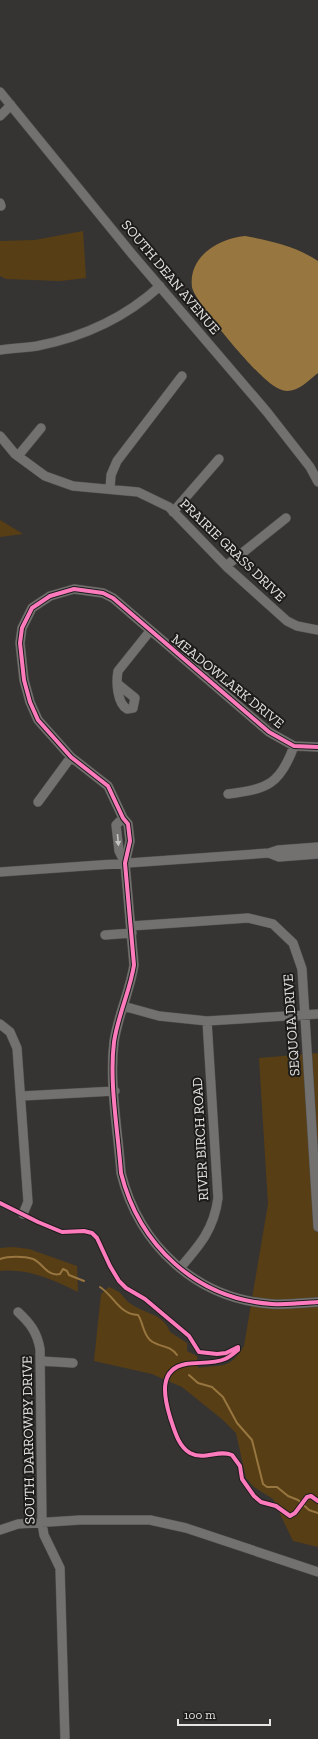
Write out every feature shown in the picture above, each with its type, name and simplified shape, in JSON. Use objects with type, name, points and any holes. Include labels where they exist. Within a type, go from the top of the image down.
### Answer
[{"type":"street","name":"SOUTH DEAN AVENUE","points":[[0,92],[160,286],[267,412],[310,467],[318,482]]},
{"type":"street","points":[[0,116],[11,105]]},
{"type":"street","points":[[0,350],[35,346],[85,332],[109,322],[141,303],[160,286]]},
{"type":"street","points":[[110,489],[111,475],[117,461],[182,376]]},
{"type":"street","points":[[18,456],[41,428]]},
{"type":"street","name":"PRAIRIE GRASS DRIVE","points":[[0,436],[18,456],[45,476],[73,486],[138,492],[169,507],[226,566],[287,621],[297,626],[318,630]]},
{"type":"street","points":[[173,512],[219,459]]},
{"type":"street","points":[[226,566],[286,518]]},
{"type":"street","name":"MEADOWLARK DRIVE","points":[[126,863],[130,841],[128,824],[122,818],[108,786],[71,757],[38,720],[30,702],[24,680],[20,643],[22,628],[32,608],[50,596],[74,589],[103,593],[113,598],[269,732],[294,746],[318,747]]},
{"type":"street","points":[[119,685],[118,671],[150,631]]},
{"type":"street","points":[[228,794],[256,790],[272,782],[282,773],[288,764],[294,746]]},
{"type":"street","points":[[38,802],[71,757]]},
{"type":"street","points":[[0,872],[269,853],[278,850],[318,847]]},
{"type":"street","points":[[269,853],[279,856],[318,854]]},
{"type":"street","points":[[126,863],[134,965],[132,979],[117,1026],[114,1043],[115,1091],[121,1173],[126,1190],[141,1224],[152,1240],[180,1268],[208,1287],[246,1300],[272,1304],[318,1302]]},
{"type":"street","name":"SEQUOIA DRIVE","points":[[105,935],[132,930],[248,918],[273,924],[293,943],[302,969],[318,1227]]},
{"type":"street","points":[[123,1006],[159,1016],[207,1021],[318,1014]]},
{"type":"street","name":"RIVER BIRCH ROAD","points":[[180,1268],[199,1246],[210,1229],[216,1215],[218,1198],[207,1021]]},
{"type":"street","points":[[0,1024],[10,1032],[17,1048],[22,1096],[28,1202],[23,1214]]},
{"type":"street","points":[[22,1096],[115,1091]]},
{"type":"street","name":"SOUTH DARROWBY DRIVE","points":[[18,1312],[30,1323],[38,1335],[41,1361],[42,1523],[44,1535],[60,1568],[65,1739]]},
{"type":"street","points":[[41,1361],[73,1363]]},
{"type":"street","points":[[0,1530],[18,1524],[80,1520],[150,1520],[186,1528],[318,1572]]},
{"type":"shaded area","points":[[83,231],[86,278],[60,281],[6,279],[0,276],[0,241],[35,240]]},
{"type":"shaded area","points":[[245,236],[265,240],[301,251],[318,261],[318,373],[304,385],[291,391],[284,391],[276,388],[254,369],[211,318],[192,287],[192,276],[195,266],[200,258],[216,245],[226,240]]},
{"type":"shaded area","points":[[0,520],[23,534],[0,537]]},
{"type":"shaded area","points":[[318,1053],[318,1547],[293,1541],[273,1499],[254,1487],[246,1478],[236,1433],[223,1420],[182,1387],[152,1374],[94,1361],[101,1294],[109,1287],[119,1292],[136,1307],[163,1321],[170,1332],[187,1343],[187,1351],[197,1356],[198,1368],[220,1366],[230,1362],[239,1354],[244,1346],[268,1204],[259,1058]]},
{"type":"shaded area","points":[[13,1247],[29,1249],[77,1266],[78,1292],[60,1283],[31,1273],[21,1271],[0,1271],[0,1248]]},
{"type":"waterway","points":[[0,1259],[12,1257],[33,1259],[48,1272],[60,1274],[63,1269],[67,1271],[69,1275],[84,1281]]},
{"type":"waterway","points":[[100,1287],[126,1312],[138,1315],[146,1335],[150,1340],[171,1349],[177,1355]]},
{"type":"waterway","points":[[189,1375],[198,1383],[212,1387],[223,1397],[237,1423],[252,1440],[263,1484],[267,1487],[277,1487],[288,1496],[298,1500],[309,1510],[318,1513]]},
{"type":"cycle path","points":[[318,747],[294,746],[269,732],[113,598],[103,593],[74,589],[50,596],[32,608],[22,628],[20,643],[24,680],[30,702],[38,720],[71,757],[108,786],[123,818],[128,824],[130,841],[125,863],[134,965],[114,1042],[113,1074],[114,1107],[121,1173],[130,1199],[142,1223],[157,1245],[175,1264],[196,1279],[219,1292],[244,1300],[272,1304],[318,1302]]},
{"type":"cycle path","points":[[0,1203],[62,1232],[84,1231],[92,1233],[97,1238],[119,1281],[126,1288],[145,1299],[189,1336],[199,1352],[217,1354],[226,1353],[238,1347],[238,1350],[232,1355],[220,1361],[186,1364],[177,1367],[167,1378],[165,1385],[166,1401],[179,1442],[186,1450],[196,1455],[206,1456],[222,1453],[232,1455],[240,1466],[242,1479],[254,1496],[261,1502],[276,1506],[290,1516],[295,1513],[307,1497],[311,1496],[318,1501]]}]
